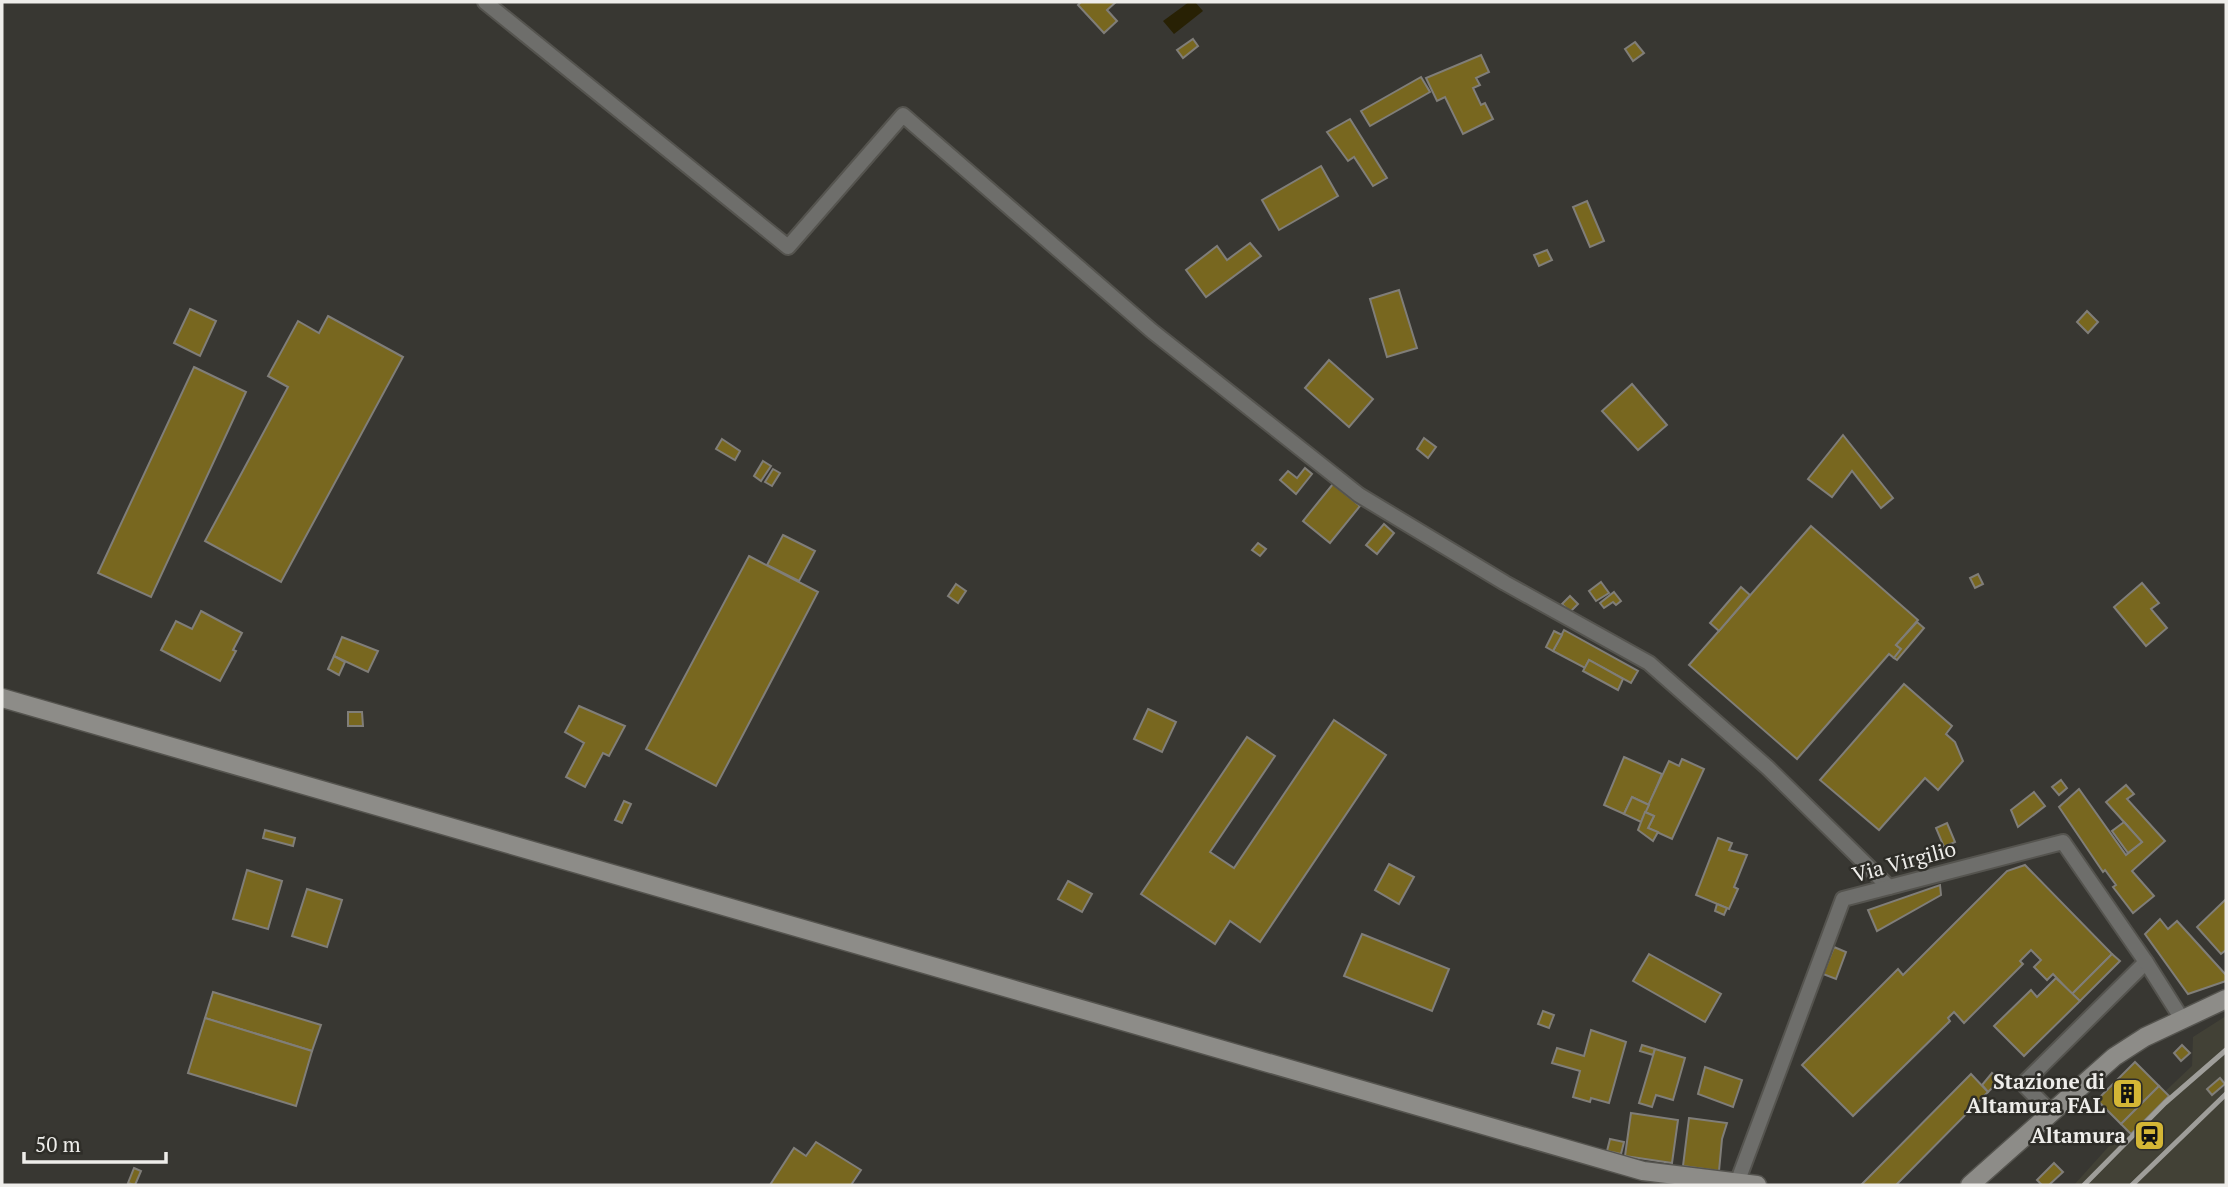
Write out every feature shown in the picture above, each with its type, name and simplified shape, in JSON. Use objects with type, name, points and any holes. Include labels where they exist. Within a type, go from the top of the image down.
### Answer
[{"type":"main road","points":[[2,698],[1559,1146],[1640,1178],[1757,1185]]},
{"type":"main road","points":[[1970,1185],[2114,1057],[2145,1037],[2226,999]]},
{"type":"street","points":[[485,2],[788,247],[903,115],[1152,331],[1359,495],[1505,583],[1649,663],[1768,768],[1889,887]]},
{"type":"street","name":"Via Virgilio","points":[[1737,1183],[1843,899],[2063,842],[2146,961],[2182,1019]]},
{"type":"street","points":[[2052,1113],[2023,1084],[2146,961]]},
{"type":"shaded area","points":[[1189,2],[1195,2],[1203,11],[1174,34],[1163,21]]},
{"type":"shaded area","points":[[2226,1016],[2226,1185],[2074,1185],[2120,1134],[2192,1066],[2193,1037]]},
{"type":"building","points":[[1081,2],[1116,2],[1107,10],[1117,21],[1104,33],[1078,5]]},
{"type":"building","points":[[1193,39],[1198,46],[1183,58],[1177,50]]},
{"type":"building","points":[[1635,42],[1644,53],[1633,61],[1625,49]]},
{"type":"building","points":[[1481,55],[1489,72],[1476,78],[1480,85],[1473,88],[1481,105],[1485,103],[1493,119],[1463,134],[1445,97],[1437,101],[1426,78]]},
{"type":"building","points":[[1421,77],[1430,92],[1370,126],[1361,111]]},
{"type":"building","points":[[1350,119],[1387,178],[1373,186],[1354,157],[1348,161],[1327,132]]},
{"type":"building","points":[[1321,166],[1338,196],[1279,230],[1262,200]]},
{"type":"building","points":[[1587,201],[1604,241],[1590,247],[1573,207]]},
{"type":"building","points":[[1250,243],[1261,256],[1206,297],[1186,270],[1217,246],[1227,260]]},
{"type":"building","points":[[1547,250],[1552,260],[1539,266],[1534,255]]},
{"type":"building","points":[[1399,290],[1417,348],[1387,357],[1370,299]]},
{"type":"building","points":[[190,309],[216,321],[200,356],[174,343]]},
{"type":"building","points":[[2087,311],[2098,322],[2088,333],[2077,322]]},
{"type":"building","points":[[328,316],[403,357],[281,582],[205,541],[288,387],[268,376],[298,321],[319,333]]},
{"type":"building","points":[[1329,360],[1373,399],[1349,427],[1305,388]]},
{"type":"building","points":[[194,367],[246,392],[151,597],[98,573]]},
{"type":"building","points":[[1632,384],[1667,425],[1638,450],[1602,411]]},
{"type":"building","points":[[1843,435],[1893,498],[1881,508],[1852,471],[1832,497],[1808,479]]},
{"type":"building","points":[[1424,438],[1436,447],[1428,458],[1417,449]]},
{"type":"building","points":[[722,439],[740,451],[735,460],[716,449]]},
{"type":"building","points":[[763,461],[771,466],[761,481],[754,476]]},
{"type":"building","points":[[1305,468],[1312,474],[1296,494],[1280,480],[1288,471],[1297,478]]},
{"type":"building","points":[[773,469],[780,473],[772,486],[765,482]]},
{"type":"building","points":[[1333,484],[1360,506],[1330,543],[1303,521]]},
{"type":"building","points":[[1384,524],[1394,533],[1377,554],[1366,545]]},
{"type":"building","points":[[1811,526],[1918,620],[1896,645],[1901,649],[1894,658],[1889,654],[1797,759],[1689,665]]},
{"type":"building","points":[[783,535],[815,551],[799,581],[767,565]]},
{"type":"building","points":[[1258,543],[1266,549],[1260,556],[1252,550]]},
{"type":"building","points":[[749,556],[818,592],[716,786],[646,749]]},
{"type":"building","points":[[1978,574],[1983,584],[1975,588],[1970,578]]},
{"type":"building","points":[[1601,582],[1609,593],[1596,601],[1589,591]]},
{"type":"building","points":[[2142,583],[2159,603],[2151,609],[2167,628],[2146,646],[2114,607]]},
{"type":"building","points":[[956,584],[966,591],[958,603],[948,596]]},
{"type":"building","points":[[1741,587],[1750,595],[1719,631],[1710,623]]},
{"type":"building","points":[[1614,592],[1621,601],[1616,605],[1613,602],[1604,608],[1600,603]]},
{"type":"building","points":[[1570,596],[1578,604],[1570,612],[1562,604]]},
{"type":"building","points":[[201,611],[242,633],[220,681],[161,650],[176,621],[192,629]]},
{"type":"building","points":[[1917,622],[1924,628],[1897,660],[1894,658],[1901,649],[1896,645]]},
{"type":"building","points":[[1564,630],[1638,671],[1631,683],[1589,660],[1585,668],[1553,651]]},
{"type":"building","points":[[1554,631],[1562,635],[1553,651],[1546,647]]},
{"type":"building","points":[[342,637],[378,651],[368,672],[334,656]]},
{"type":"building","points":[[334,656],[345,662],[339,675],[328,669]]},
{"type":"building","points":[[1589,660],[1623,679],[1618,690],[1583,671]]},
{"type":"building","points":[[1904,684],[1952,726],[1946,734],[1955,742],[1963,761],[1938,790],[1925,778],[1879,830],[1820,780]]},
{"type":"building","points":[[579,706],[625,726],[609,756],[603,753],[585,787],[566,777],[584,743],[565,732]]},
{"type":"building","points":[[1148,709],[1176,722],[1162,752],[1134,739]]},
{"type":"building","points":[[348,712],[362,712],[363,726],[348,726]]},
{"type":"building","points":[[1334,720],[1386,755],[1260,942],[1230,921],[1215,944],[1141,894],[1247,737],[1275,756],[1210,852],[1234,868]]},
{"type":"building","points":[[1624,757],[1662,774],[1649,805],[1632,797],[1624,814],[1604,805]]},
{"type":"building","points":[[1682,759],[1704,769],[1672,839],[1648,828],[1654,816],[1645,812],[1669,761],[1679,766]]},
{"type":"building","points":[[2061,780],[2067,788],[2059,795],[2052,787]]},
{"type":"building","points":[[2126,785],[2134,794],[2127,799],[2165,841],[2132,871],[2154,896],[2133,913],[2059,807],[2079,789],[2126,855],[2142,842],[2106,802]]},
{"type":"building","points":[[2034,792],[2045,806],[2018,827],[2011,810]]},
{"type":"building","points":[[1632,797],[1649,805],[1641,822],[1624,814]]},
{"type":"building","points":[[624,801],[631,804],[622,823],[615,820]]},
{"type":"building","points":[[1645,812],[1654,816],[1648,828],[1658,832],[1653,841],[1638,830]]},
{"type":"building","points":[[2124,822],[2142,842],[2128,853],[2112,831]]},
{"type":"building","points":[[1947,823],[1955,842],[1944,847],[1936,828]]},
{"type":"building","points":[[265,830],[295,838],[293,846],[263,838]]},
{"type":"building","points":[[1718,838],[1732,843],[1729,850],[1747,855],[1734,887],[1738,889],[1729,909],[1696,895]]},
{"type":"building","points":[[1389,864],[1414,877],[1399,904],[1375,890]]},
{"type":"building","points":[[2025,865],[2112,954],[2072,994],[2053,974],[2047,980],[2034,967],[2041,960],[2031,950],[2020,961],[2023,964],[1964,1023],[1954,1012],[1948,1018],[1950,1021],[1853,1116],[1802,1065],[1898,969],[1903,975],[2007,871]]},
{"type":"building","points":[[247,870],[282,881],[268,929],[233,919]]},
{"type":"building","points":[[1068,881],[1092,894],[1082,912],[1058,899]]},
{"type":"building","points":[[1940,885],[1941,895],[1877,931],[1868,910]]},
{"type":"building","points":[[307,889],[342,900],[327,947],[292,936]]},
{"type":"building","points":[[2226,899],[2226,950],[2221,954],[2197,927]]},
{"type":"building","points":[[1717,904],[1727,908],[1724,915],[1715,911]]},
{"type":"building","points":[[2160,919],[2168,929],[2177,921],[2226,975],[2226,981],[2188,994],[2145,934]]},
{"type":"building","points":[[1362,934],[1449,969],[1432,1011],[1344,976]]},
{"type":"building","points":[[1834,947],[1846,952],[1836,979],[1823,974]]},
{"type":"building","points":[[1649,954],[1721,994],[1705,1022],[1633,981]]},
{"type":"building","points":[[2112,954],[2120,961],[2080,1001],[2072,994]]},
{"type":"building","points":[[2056,978],[2080,1001],[2024,1056],[1994,1026],[2031,990],[2037,997]]},
{"type":"building","points":[[213,992],[321,1025],[312,1051],[205,1018]]},
{"type":"building","points":[[1543,1011],[1554,1015],[1549,1028],[1538,1024]]},
{"type":"building","points":[[205,1018],[312,1051],[296,1106],[188,1073]]},
{"type":"building","points":[[1591,1030],[1626,1042],[1609,1103],[1591,1098],[1590,1102],[1573,1097],[1580,1071],[1552,1063],[1557,1048],[1584,1056]]},
{"type":"building","points":[[1642,1045],[1655,1049],[1653,1055],[1640,1051]]},
{"type":"building","points":[[2182,1045],[2190,1053],[2181,1061],[2174,1053]]},
{"type":"building","points":[[1655,1049],[1685,1058],[1673,1100],[1656,1095],[1652,1107],[1639,1103]]},
{"type":"building","name":"Stazione di Altamura FAL","points":[[2135,1062],[2159,1086],[2121,1124],[2097,1100]]},
{"type":"building","points":[[1705,1067],[1742,1080],[1733,1107],[1698,1094]]},
{"type":"building","points":[[1992,1073],[2000,1080],[1988,1092],[1982,1085]]},
{"type":"building","points":[[1971,1074],[1988,1092],[1896,1185],[1861,1185]]},
{"type":"building","points":[[2220,1078],[2225,1084],[2212,1095],[2207,1089]]},
{"type":"building","points":[[2159,1086],[2169,1096],[2131,1134],[2121,1124]]},
{"type":"building","points":[[1631,1113],[1678,1120],[1672,1163],[1625,1156]]},
{"type":"building","points":[[1689,1118],[1727,1123],[1722,1139],[1719,1171],[1683,1166]]},
{"type":"building","points":[[1610,1139],[1624,1142],[1621,1154],[1607,1151]]},
{"type":"building","points":[[816,1142],[861,1170],[851,1185],[770,1185],[794,1148],[806,1156]]},
{"type":"building","points":[[2054,1163],[2063,1172],[2049,1185],[2042,1185],[2037,1180]]},
{"type":"building","points":[[134,1168],[141,1171],[135,1185],[128,1183]]},
{"type":"railway","points":[[2084,1185],[2165,1103],[2226,1050]]},
{"type":"railway","points":[[2132,1185],[2226,1094]]},
{"type":"place","name":"Stazione di Altamura FAL","points":[[2128,1093]]},
{"type":"place","name":"Altamura","points":[[2149,1135]]}]
